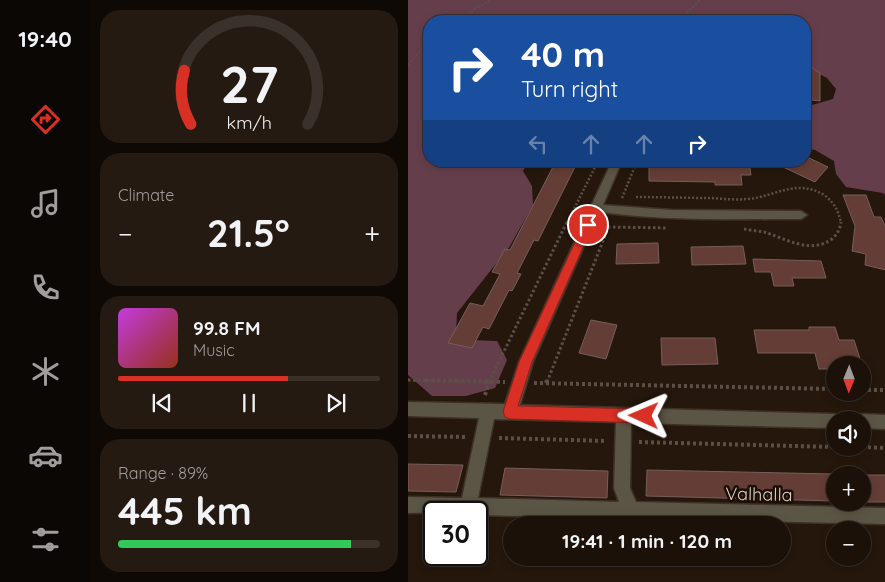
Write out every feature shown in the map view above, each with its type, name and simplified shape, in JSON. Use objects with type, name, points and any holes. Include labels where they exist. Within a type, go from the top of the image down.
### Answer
[{"type":"street","points":[[510,412],[526,362],[614,167]]},
{"type":"street","points":[[596,208],[663,214],[801,215]]},
{"type":"street","points":[[408,410],[826,421]]},
{"type":"street","points":[[469,501],[478,437],[488,412]]},
{"type":"street","points":[[624,416],[622,488],[631,511]]},
{"type":"street","points":[[871,421],[886,422]]},
{"type":"street","name":"Valhalla","points":[[408,505],[423,506]]},
{"type":"street","name":"Valhalla","points":[[488,507],[886,516]]},
{"type":"path","points":[[468,15],[490,0]]},
{"type":"path","points":[[685,15],[700,0]]},
{"type":"path","points":[[408,65],[419,52],[423,50]]},
{"type":"path","points":[[408,380],[489,382],[595,167]]},
{"type":"path","points":[[622,197],[634,167]]},
{"type":"path","points":[[608,227],[546,383],[826,389]]},
{"type":"path","points":[[871,390],[886,390]]},
{"type":"path","points":[[408,436],[826,447]]},
{"type":"path","points":[[871,447],[886,448]]},
{"type":"shaded area","points":[[408,0],[885,0],[885,195],[883,193],[846,187],[836,174],[834,161],[811,149],[811,106],[833,99],[836,89],[827,78],[811,70],[811,15],[423,15],[423,167],[525,167],[523,171],[532,186],[533,205],[510,246],[457,313],[456,332],[471,340],[497,341],[507,360],[495,388],[466,396],[432,396],[408,375]]},
{"type":"building","points":[[811,67],[820,73],[820,101],[811,100]]},
{"type":"building","points":[[811,159],[828,167],[815,182],[783,167],[811,167]]},
{"type":"building","points":[[553,167],[575,167],[538,241],[534,240],[517,273],[521,274],[512,291],[509,290],[489,329],[483,327],[472,348],[448,343],[470,303],[483,306],[500,274],[492,272],[505,249],[510,250]]},
{"type":"building","points":[[649,167],[750,167],[751,175],[741,175],[742,185],[715,185],[715,182],[649,181]]},
{"type":"building","points":[[843,195],[866,195],[874,217],[881,217],[886,228],[886,270],[865,265],[866,254],[852,251],[855,226]]},
{"type":"building","points":[[658,243],[659,263],[616,264],[617,244]]},
{"type":"building","points":[[743,246],[746,264],[692,265],[691,247]]},
{"type":"building","points":[[753,259],[821,261],[826,278],[792,278],[794,286],[774,286],[771,272],[755,272]]},
{"type":"building","points":[[591,320],[617,325],[606,359],[579,353]]},
{"type":"building","points":[[809,327],[835,327],[839,340],[854,340],[859,356],[826,356],[826,369],[819,369],[815,353],[758,353],[754,330],[809,330]]},
{"type":"building","points":[[661,338],[715,338],[718,364],[662,365]]},
{"type":"building","points":[[408,464],[463,465],[456,492],[408,491]]},
{"type":"building","points":[[505,468],[608,471],[607,498],[500,495]]},
{"type":"building","points":[[647,470],[826,474],[826,501],[646,496]]},
{"type":"building","points":[[871,475],[886,475],[886,502],[871,502]]},
{"type":"route","points":[[588,225],[526,362],[517,385],[510,412],[644,416]]}]
